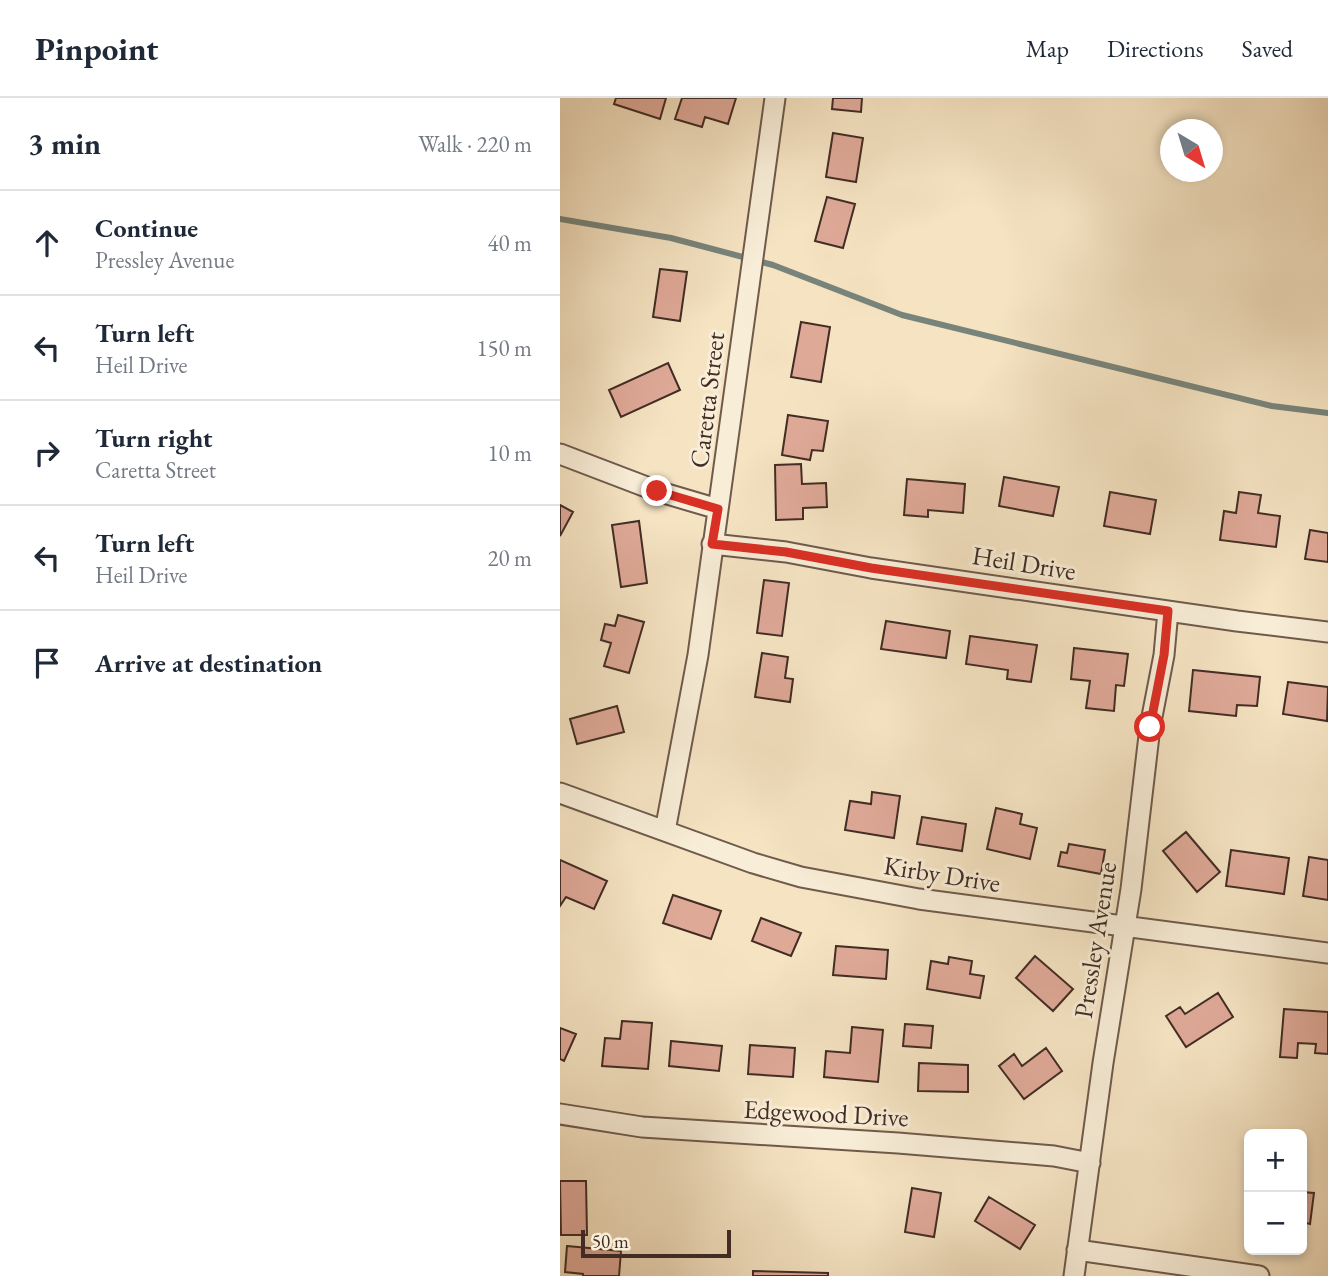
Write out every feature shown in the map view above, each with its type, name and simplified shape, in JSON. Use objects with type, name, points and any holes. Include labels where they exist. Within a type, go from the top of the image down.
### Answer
[{"type":"street","name":"Caretta Street","points":[[665,831],[690,705],[775,98]]},
{"type":"street","points":[[560,454],[657,491],[718,509]]},
{"type":"street","name":"Heil Drive","points":[[712,544],[786,552],[871,568],[1328,632]]},
{"type":"street","name":"Pressley Avenue","points":[[1074,1276],[1125,926],[1150,727],[1164,655],[1168,611]]},
{"type":"street","name":"Kirby Drive","points":[[560,793],[753,863],[801,877],[919,899],[1328,953]]},
{"type":"street","name":"Edgewood Drive","points":[[560,1114],[642,1126],[924,1145],[1054,1156],[1090,1163]]},
{"type":"street","points":[[1077,1250],[1259,1276]]},
{"type":"building","points":[[616,98],[666,98],[660,119],[614,104]]},
{"type":"building","points":[[682,98],[736,98],[728,124],[705,117],[702,127],[675,119]]},
{"type":"building","points":[[833,98],[862,98],[861,112],[832,109]]},
{"type":"building","points":[[833,133],[863,138],[856,182],[826,177]]},
{"type":"building","points":[[827,197],[855,204],[843,248],[815,241]]},
{"type":"building","points":[[660,269],[687,272],[680,321],[653,317]]},
{"type":"building","points":[[801,322],[830,327],[821,382],[791,377]]},
{"type":"building","points":[[668,363],[680,390],[621,417],[609,390]]},
{"type":"building","points":[[788,415],[828,421],[823,451],[812,450],[810,460],[782,455]]},
{"type":"building","points":[[801,464],[802,484],[826,483],[827,507],[803,508],[803,519],[776,520],[775,465]]},
{"type":"building","points":[[1004,477],[1059,487],[1053,516],[999,506]]},
{"type":"building","points":[[907,479],[965,484],[963,513],[928,510],[928,517],[904,515]]},
{"type":"building","points":[[1110,492],[1156,500],[1150,534],[1104,526]]},
{"type":"building","points":[[1239,492],[1261,495],[1258,513],[1280,516],[1276,547],[1220,540],[1224,511],[1236,513]]},
{"type":"building","points":[[560,505],[573,512],[560,536]]},
{"type":"building","points":[[639,521],[647,583],[621,587],[612,525]]},
{"type":"building","points":[[1310,530],[1328,533],[1328,562],[1305,559]]},
{"type":"building","points":[[764,580],[789,583],[782,636],[757,633]]},
{"type":"building","points":[[618,615],[644,622],[629,673],[604,666],[611,643],[601,640],[605,624],[615,626]]},
{"type":"building","points":[[886,621],[950,631],[946,658],[881,649]]},
{"type":"building","points":[[970,636],[1037,645],[1031,682],[1007,679],[1008,670],[966,664]]},
{"type":"building","points":[[1074,648],[1128,654],[1124,686],[1116,685],[1114,711],[1086,708],[1090,681],[1071,679]]},
{"type":"building","points":[[762,653],[788,657],[785,678],[793,679],[790,702],[755,697]]},
{"type":"building","points":[[1193,670],[1260,677],[1257,706],[1237,705],[1236,716],[1189,711]]},
{"type":"building","points":[[1288,682],[1328,687],[1327,721],[1283,714]]},
{"type":"building","points":[[617,706],[624,732],[577,744],[570,719]]},
{"type":"building","points":[[872,792],[900,796],[894,838],[845,830],[850,801],[871,804]]},
{"type":"building","points":[[996,808],[1022,814],[1020,824],[1037,828],[1030,859],[987,849]]},
{"type":"building","points":[[922,817],[966,824],[962,851],[917,844]]},
{"type":"building","points":[[1186,832],[1220,872],[1197,892],[1163,851]]},
{"type":"building","points":[[1069,844],[1105,850],[1101,874],[1058,866],[1061,852],[1067,853]]},
{"type":"building","points":[[1231,850],[1289,858],[1284,894],[1226,886]]},
{"type":"building","points":[[1309,857],[1328,860],[1328,900],[1303,896]]},
{"type":"building","points":[[560,860],[607,881],[594,909],[566,897],[560,906]]},
{"type":"building","points":[[673,895],[721,911],[711,939],[663,923]]},
{"type":"building","points":[[761,918],[801,933],[791,956],[752,941]]},
{"type":"building","points":[[836,946],[888,950],[886,979],[833,975]]},
{"type":"building","points":[[1035,956],[1073,989],[1053,1011],[1016,978]]},
{"type":"building","points":[[949,957],[972,961],[970,974],[984,976],[980,998],[927,989],[931,961],[948,964]]},
{"type":"building","points":[[1218,993],[1233,1017],[1186,1047],[1166,1016],[1180,1007],[1185,1014]]},
{"type":"building","points":[[1284,1009],[1328,1012],[1328,1054],[1315,1053],[1316,1044],[1298,1043],[1297,1058],[1280,1057]]},
{"type":"building","points":[[622,1021],[652,1023],[648,1069],[602,1066],[605,1038],[620,1039]]},
{"type":"building","points":[[905,1024],[933,1026],[931,1048],[903,1046]]},
{"type":"building","points":[[852,1027],[883,1030],[878,1082],[824,1077],[826,1051],[850,1053]]},
{"type":"building","points":[[560,1028],[576,1034],[564,1061],[560,1059]]},
{"type":"building","points":[[671,1041],[722,1046],[719,1071],[669,1066]]},
{"type":"building","points":[[750,1045],[795,1048],[793,1077],[748,1074]]},
{"type":"building","points":[[1046,1048],[1062,1071],[1024,1099],[999,1066],[1014,1054],[1022,1066]]},
{"type":"building","points":[[919,1063],[968,1065],[968,1092],[918,1091]]},
{"type":"building","points":[[560,1181],[586,1181],[587,1235],[561,1235]]},
{"type":"building","points":[[912,1188],[941,1193],[934,1237],[905,1232]]},
{"type":"building","points":[[1307,1192],[1314,1193],[1310,1224],[1307,1223]]},
{"type":"building","points":[[989,1197],[1035,1225],[1020,1249],[975,1221]]},
{"type":"building","points":[[567,1246],[621,1251],[619,1276],[583,1276],[565,1272]]},
{"type":"building","points":[[753,1271],[828,1273],[828,1276],[753,1276]]},
{"type":"waterway","points":[[560,219],[671,238],[773,265],[902,315],[1272,406],[1328,413]]},
{"type":"route","points":[[657,491],[718,509],[712,544],[786,552],[871,568],[1168,611],[1164,655],[1150,727]]}]
